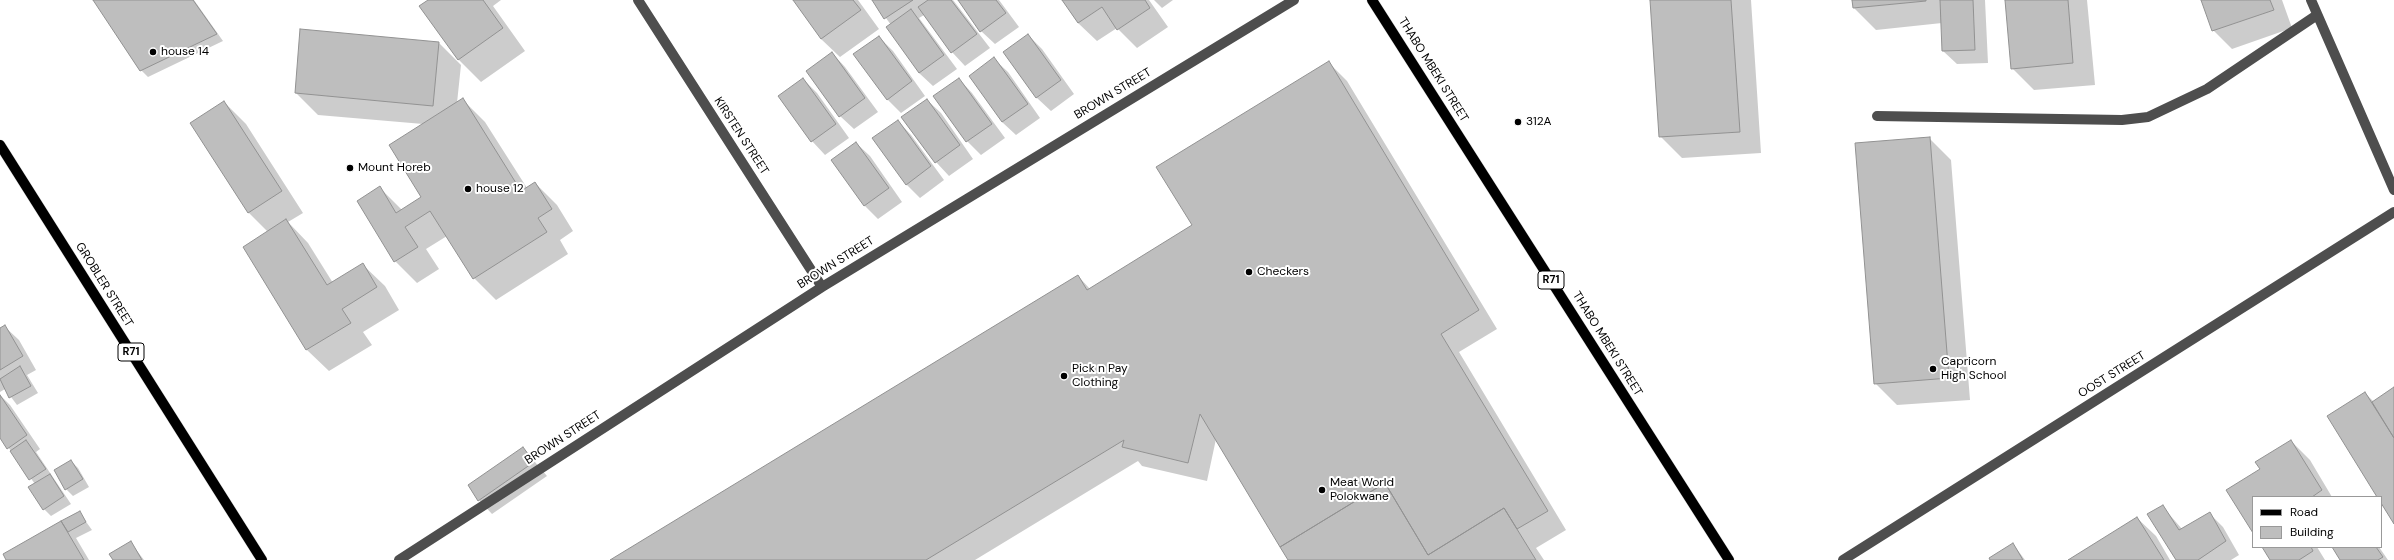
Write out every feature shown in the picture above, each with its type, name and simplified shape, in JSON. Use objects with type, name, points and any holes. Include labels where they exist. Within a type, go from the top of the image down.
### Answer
[{"type":"main road","name":"THABO MBEKI STREET","points":[[1372,0],[1729,560]]},
{"type":"main road","name":"GROBLER STREET","points":[[0,145],[262,560]]},
{"type":"street","name":"KIRSTEN STREET","points":[[638,0],[822,287]]},
{"type":"street","name":"BROWN STREET","points":[[399,560],[822,287],[1294,0]]},
{"type":"street","points":[[2311,0],[2394,190]]},
{"type":"street","points":[[1877,116],[2122,120],[2148,117],[2208,89],[2318,15]]},
{"type":"street","name":"OOST STREET","points":[[1843,560],[2394,212]]},
{"type":"building","name":"house 14","points":[[93,0],[193,0],[217,34],[140,71]]},
{"type":"building","points":[[428,0],[483,0],[503,28],[458,60],[419,6]]},
{"type":"building","points":[[793,0],[853,0],[861,10],[821,39]]},
{"type":"building","points":[[872,0],[913,0],[884,19]]},
{"type":"building","points":[[928,0],[951,0],[977,34],[951,53],[918,7]]},
{"type":"building","points":[[958,0],[996,0],[1006,13],[980,32]]},
{"type":"building","points":[[1062,0],[1145,0],[1150,8],[1117,30],[1102,7],[1078,23]]},
{"type":"building","points":[[1650,0],[1731,0],[1740,132],[1659,137]]},
{"type":"building","points":[[1852,0],[1926,0],[1926,1],[1853,8]]},
{"type":"building","points":[[1940,0],[1973,0],[1975,50],[1942,51]]},
{"type":"building","points":[[2005,0],[2068,0],[2073,63],[2011,69]]},
{"type":"building","points":[[2201,0],[2270,0],[2274,10],[2212,31]]},
{"type":"building","points":[[911,9],[944,55],[919,73],[886,27]]},
{"type":"building","points":[[300,29],[439,42],[433,106],[295,93]]},
{"type":"building","points":[[1028,34],[1061,80],[1036,98],[1003,52]]},
{"type":"building","points":[[879,36],[912,81],[887,100],[853,54]]},
{"type":"building","points":[[832,52],[865,98],[839,117],[806,71]]},
{"type":"building","points":[[994,57],[1028,104],[1002,122],[969,76]]},
{"type":"building","points":[[1329,61],[1479,310],[1441,334],[1548,511],[1517,529],[1504,508],[1428,555],[1385,483],[1280,547],[1200,414],[1188,463],[1122,447],[1124,440],[926,560],[610,560],[1078,275],[1087,290],[1192,225],[1156,167]]},
{"type":"building","points":[[803,78],[836,124],[811,142],[778,96]]},
{"type":"building","points":[[959,78],[992,124],[966,142],[933,96]]},
{"type":"building","name":"house 12","points":[[463,98],[521,191],[535,182],[552,209],[538,218],[547,232],[473,279],[430,211],[405,227],[418,247],[394,262],[357,201],[380,186],[396,213],[421,197],[389,145]]},
{"type":"building","points":[[927,99],[960,145],[935,163],[901,117]]},
{"type":"building","points":[[224,101],[282,191],[248,213],[190,123]]},
{"type":"building","points":[[898,120],[931,166],[906,185],[872,138]]},
{"type":"building","points":[[1930,137],[1949,378],[1874,384],[1855,143]]},
{"type":"building","points":[[856,142],[889,188],[864,206],[831,160]]},
{"type":"building","points":[[286,219],[327,285],[363,263],[377,287],[342,309],[351,323],[306,350],[243,247]]},
{"type":"building","points":[[5,325],[23,356],[0,370],[0,328]]},
{"type":"building","points":[[20,366],[31,386],[9,398],[0,379]]},
{"type":"building","points":[[2394,387],[2394,438],[2372,402]]},
{"type":"building","points":[[2365,392],[2394,438],[2394,524],[2382,505],[2382,496],[2376,496],[2327,416]]},
{"type":"building","points":[[0,395],[27,435],[7,449],[0,438]]},
{"type":"building","points":[[26,440],[46,469],[29,480],[10,451]]},
{"type":"building","points":[[2291,440],[2322,490],[2313,496],[2252,496],[2252,531],[2226,490],[2260,469],[2255,462]]},
{"type":"building","points":[[523,447],[534,462],[478,501],[468,485]]},
{"type":"building","points":[[71,460],[83,479],[65,490],[54,470]]},
{"type":"building","points":[[50,474],[64,496],[43,510],[28,487]]},
{"type":"building","points":[[1385,483],[1428,555],[1504,508],[1536,560],[1288,560],[1280,547]]},
{"type":"building","points":[[2163,505],[2179,530],[2210,512],[2226,541],[2198,560],[2176,560],[2147,514]]},
{"type":"building","points":[[80,511],[86,522],[68,532],[61,521]]},
{"type":"building","points":[[2137,517],[2164,560],[2068,560]]},
{"type":"building","points":[[61,521],[84,560],[6,560],[3,554]]},
{"type":"building","points":[[131,541],[142,560],[113,560],[109,554]]},
{"type":"building","points":[[2013,543],[2023,560],[1990,560],[1989,558]]},
{"type":"building","points":[[2263,548],[2312,548],[2313,551],[2299,560],[2270,560]]},
{"type":"building","points":[[2333,548],[2377,548],[2383,557],[2378,560],[2340,560]]},
{"type":"place","name":"house 14","points":[[153,52]]},
{"type":"place","name":"312A","points":[[1518,122]]},
{"type":"place","name":"Mount Horeb","points":[[350,168]]},
{"type":"place","name":"house 12","points":[[468,189]]},
{"type":"place","name":"Checkers","points":[[1249,272]]},
{"type":"place","name":"Capricorn High School","points":[[1933,369]]},
{"type":"place","name":"Pick n Pay Clothing","points":[[1064,376]]},
{"type":"place","name":"Meat World Polokwane","points":[[1322,490]]}]
